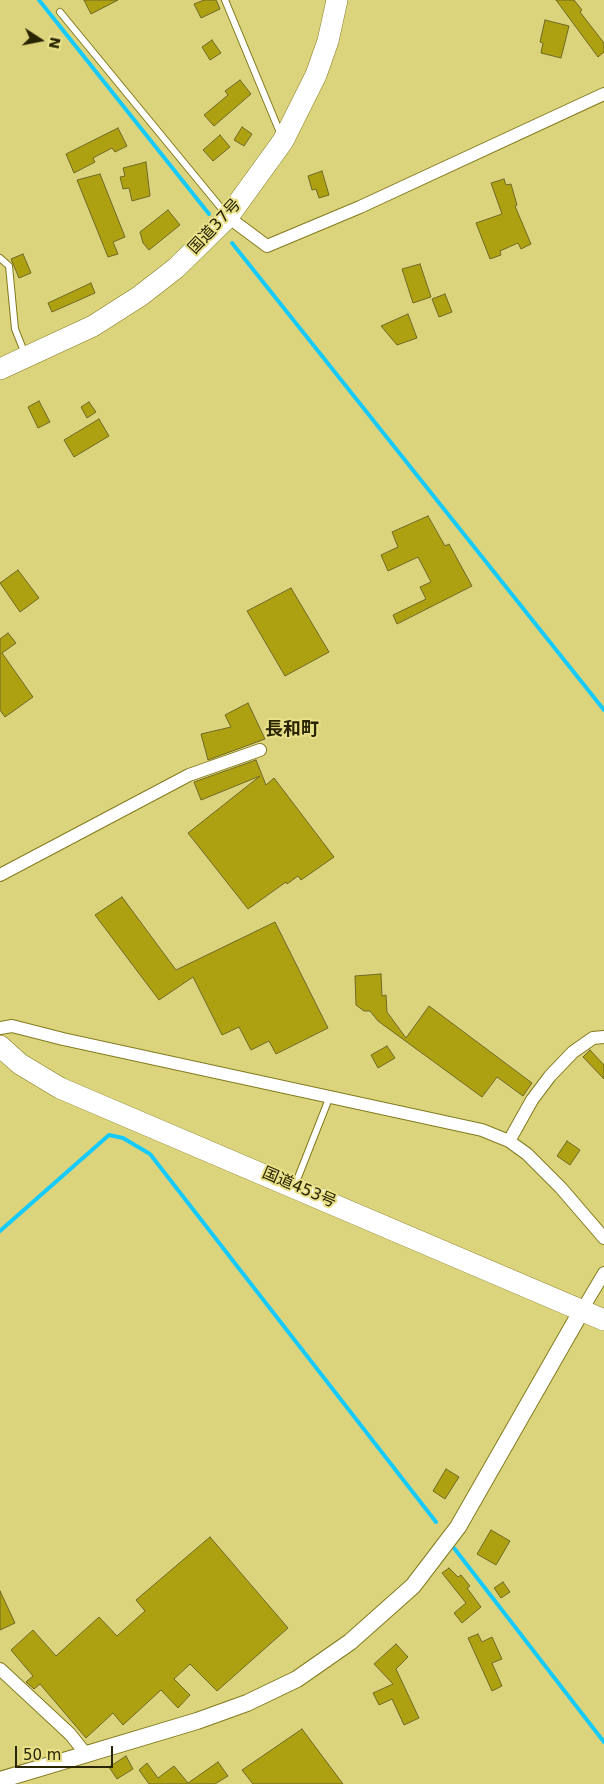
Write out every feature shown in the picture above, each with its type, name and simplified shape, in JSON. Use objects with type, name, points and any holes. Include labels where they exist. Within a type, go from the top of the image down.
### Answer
[{"type":"highway","name":"国道37号","points":[[0,369],[93,326],[140,296],[176,268],[228,217],[284,141],[316,75],[328,42],[337,0]]},
{"type":"highway","name":"国道453号","points":[[0,1046],[20,1064],[60,1088],[295,1186],[604,1320]]},
{"type":"street","points":[[228,217],[267,246],[360,206],[604,94]]},
{"type":"street","points":[[0,875],[189,775],[260,750]]},
{"type":"street","points":[[0,1028],[12,1026],[482,1130],[508,1141],[527,1154],[561,1188],[604,1238]]},
{"type":"street","points":[[508,1141],[532,1100],[550,1076],[573,1052],[593,1038],[604,1037]]},
{"type":"street","points":[[0,1780],[197,1721],[247,1703],[297,1678],[320,1664],[388,1610],[413,1586],[458,1528],[604,1274]]},
{"type":"street","points":[[0,1669],[70,1734],[86,1754]]},
{"type":"lane","points":[[225,0],[284,141]]},
{"type":"lane","points":[[60,12],[228,217]]},
{"type":"lane","points":[[0,258],[9,266],[14,329],[26,357]]},
{"type":"lane","points":[[295,1186],[330,1096]]},
{"type":"building","points":[[84,0],[118,0],[91,14]]},
{"type":"building","points":[[204,0],[216,0],[220,9],[201,18],[194,4]]},
{"type":"building","points":[[556,0],[574,0],[582,10],[580,12],[604,43],[604,52],[598,57]]},
{"type":"building","points":[[545,20],[569,26],[561,58],[541,53],[543,43],[540,42]]},
{"type":"building","points":[[212,40],[221,53],[210,60],[202,47]]},
{"type":"building","points":[[240,80],[251,94],[214,126],[204,115],[228,95],[225,91]]},
{"type":"building","points":[[242,127],[252,134],[244,146],[234,140]]},
{"type":"building","points":[[118,128],[127,146],[115,152],[112,148],[93,158],[95,162],[74,173],[66,154]]},
{"type":"building","points":[[220,135],[230,147],[213,161],[203,150]]},
{"type":"building","points":[[146,162],[150,196],[132,201],[129,188],[123,189],[120,177],[125,176],[123,168]]},
{"type":"building","points":[[322,171],[329,195],[319,198],[316,189],[312,190],[308,176]]},
{"type":"building","points":[[100,174],[125,237],[113,242],[118,254],[108,257],[77,180]]},
{"type":"building","points":[[504,179],[506,185],[511,184],[517,205],[515,206],[531,244],[521,249],[518,243],[500,251],[501,255],[490,259],[476,223],[502,214],[491,183]]},
{"type":"building","points":[[168,210],[180,225],[149,250],[143,243],[140,232]]},
{"type":"building","points":[[23,254],[31,273],[19,278],[11,259]]},
{"type":"building","points":[[420,264],[431,297],[413,303],[402,269]]},
{"type":"building","points":[[91,283],[95,293],[52,312],[48,303]]},
{"type":"building","points":[[445,294],[452,312],[439,317],[432,299]]},
{"type":"building","points":[[408,314],[417,338],[397,345],[381,326]]},
{"type":"building","points":[[39,401],[50,422],[38,428],[28,407]]},
{"type":"building","points":[[89,402],[96,412],[87,418],[81,407]]},
{"type":"building","points":[[99,419],[109,436],[74,457],[64,440]]},
{"type":"building","points":[[428,516],[445,546],[449,544],[472,586],[397,624],[393,615],[426,599],[420,587],[431,582],[418,557],[388,571],[381,555],[398,547],[392,532]]},
{"type":"building","points":[[18,570],[39,598],[20,612],[0,583]]},
{"type":"building","points":[[291,588],[329,652],[285,676],[247,611]]},
{"type":"building","points":[[8,633],[16,643],[2,653],[33,697],[5,717],[0,710],[0,639]]},
{"type":"building","points":[[248,703],[265,739],[208,760],[201,734],[231,727],[225,715]]},
{"type":"building","points":[[256,760],[266,785],[274,778],[334,857],[301,880],[298,876],[287,884],[286,882],[248,909],[188,833],[260,776],[201,800],[194,782]]},
{"type":"building","points":[[122,897],[176,970],[275,922],[328,1028],[276,1054],[269,1041],[251,1050],[239,1027],[222,1035],[193,977],[159,1000],[95,915]]},
{"type":"building","points":[[381,974],[382,996],[386,995],[387,1012],[406,1038],[429,1006],[532,1083],[523,1096],[497,1077],[482,1097],[378,1021],[370,1011],[364,1011],[356,1005],[355,976]]},
{"type":"building","points":[[387,1046],[395,1058],[378,1068],[371,1055]]},
{"type":"building","points":[[590,1050],[604,1065],[604,1079],[583,1057]]},
{"type":"building","points":[[567,1141],[580,1150],[570,1165],[557,1156]]},
{"type":"building","points":[[446,1469],[459,1477],[445,1499],[433,1491]]},
{"type":"building","points":[[491,1530],[510,1541],[496,1565],[477,1554]]},
{"type":"building","points":[[210,1537],[288,1628],[217,1691],[190,1664],[174,1679],[190,1695],[178,1708],[161,1690],[123,1725],[113,1713],[86,1738],[40,1684],[34,1689],[26,1682],[33,1676],[11,1650],[33,1630],[56,1656],[99,1617],[117,1636],[145,1611],[136,1600]]},
{"type":"building","points":[[449,1568],[458,1577],[461,1575],[470,1586],[467,1588],[481,1607],[462,1623],[454,1613],[466,1603],[442,1573]]},
{"type":"building","points":[[503,1582],[510,1592],[501,1598],[494,1588]]},
{"type":"building","points":[[0,1591],[15,1623],[0,1630]]},
{"type":"building","points":[[478,1634],[482,1642],[492,1637],[502,1659],[492,1663],[502,1686],[492,1691],[468,1638]]},
{"type":"building","points":[[396,1644],[408,1657],[396,1669],[419,1718],[404,1725],[392,1699],[379,1705],[373,1693],[393,1684],[374,1664]]},
{"type":"building","points":[[302,1729],[343,1784],[253,1784],[242,1770]]},
{"type":"building","points":[[126,1756],[133,1769],[117,1779],[109,1767]]},
{"type":"building","points":[[218,1762],[228,1776],[215,1784],[149,1784],[139,1770],[147,1763],[158,1778],[174,1766],[188,1783]]},
{"type":"waterway","points":[[39,0],[209,214]]},
{"type":"waterway","points":[[232,243],[604,710]]},
{"type":"waterway","points":[[0,1231],[109,1135],[123,1138],[150,1154],[436,1522]]},
{"type":"waterway","points":[[454,1548],[604,1742]]},
{"type":"district","name":"長和町","points":[[292,730]]}]
